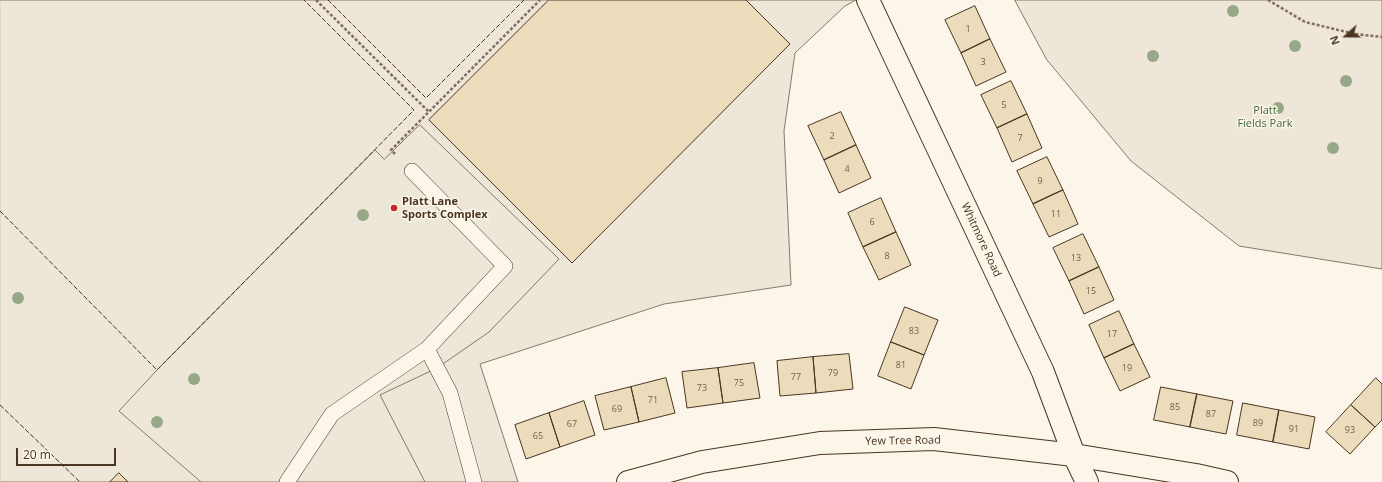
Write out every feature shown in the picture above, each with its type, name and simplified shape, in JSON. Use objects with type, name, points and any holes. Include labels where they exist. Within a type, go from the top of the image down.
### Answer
[{"type":"street","name":"Whitmore Road","points":[[868,0],[1043,372],[1074,455],[1087,482]]},
{"type":"street","name":"Yew Tree Road","points":[[628,482],[702,462],[820,443],[934,439],[1074,455],[1196,474],[1227,482]]},
{"type":"lane","points":[[286,482],[332,414],[427,349],[505,266],[412,171]]},
{"type":"lane","points":[[427,349],[450,393],[474,482]]},
{"type":"path","points":[[316,0],[428,112]]},
{"type":"path","points":[[412,171],[391,150],[540,0]]},
{"type":"path","points":[[1268,0],[1305,22],[1355,34],[1382,38]]},
{"type":"green space","name":"Platt Lane Sports Complex","points":[[0,0],[856,0],[845,6],[795,53],[784,131],[791,285],[664,304],[480,364],[518,482],[0,482]]},
{"type":"green space","name":"Platt Fields Park","points":[[1015,0],[1382,0],[1382,269],[1239,246],[1131,161],[1047,60]]},
{"type":"shaded area","points":[[420,125],[559,259],[489,332],[437,368],[380,395],[425,482],[201,482],[119,411],[157,370],[375,150],[384,159]]},
{"type":"building","points":[[549,0],[746,0],[790,44],[572,263],[429,120]]},
{"type":"building","points":[[975,6],[990,39],[961,53],[945,20]]},
{"type":"building","points":[[990,39],[1006,72],[976,86],[961,53]]},
{"type":"building","points":[[1011,81],[1027,114],[997,128],[981,95]]},
{"type":"building","points":[[841,112],[856,145],[824,160],[808,126]]},
{"type":"building","points":[[1027,114],[1042,148],[1012,162],[997,128]]},
{"type":"building","points":[[856,145],[871,178],[839,193],[824,160]]},
{"type":"building","points":[[1047,157],[1063,190],[1033,204],[1017,171]]},
{"type":"building","points":[[1063,190],[1078,224],[1049,237],[1033,204]]},
{"type":"building","points":[[881,198],[896,232],[863,247],[848,213]]},
{"type":"building","points":[[896,232],[911,265],[879,280],[863,247]]},
{"type":"building","points":[[1083,234],[1099,267],[1069,281],[1053,248]]},
{"type":"building","points":[[1099,267],[1114,300],[1084,314],[1069,281]]},
{"type":"building","points":[[905,307],[938,320],[924,355],[891,342]]},
{"type":"building","points":[[1119,311],[1134,344],[1104,358],[1089,325]]},
{"type":"building","points":[[891,342],[924,355],[911,389],[878,376]]},
{"type":"building","points":[[1134,344],[1150,377],[1120,391],[1104,358]]},
{"type":"building","points":[[849,354],[853,389],[816,393],[813,357]]},
{"type":"building","points":[[813,357],[816,393],[780,396],[777,361]]},
{"type":"building","points":[[754,363],[760,398],[723,403],[718,368]]},
{"type":"building","points":[[718,368],[723,403],[687,408],[682,372]]},
{"type":"building","points":[[666,378],[675,413],[639,422],[631,387]]},
{"type":"building","points":[[1376,378],[1382,384],[1382,420],[1375,427],[1351,405]]},
{"type":"building","points":[[631,387],[639,422],[604,430],[595,396]]},
{"type":"building","points":[[1161,387],[1197,394],[1190,427],[1154,420]]},
{"type":"building","points":[[1197,394],[1233,401],[1226,434],[1190,427]]},
{"type":"building","points":[[584,401],[595,435],[560,447],[549,413]]},
{"type":"building","points":[[1243,403],[1279,410],[1273,442],[1237,435]]},
{"type":"building","points":[[1351,405],[1375,427],[1350,454],[1326,432]]},
{"type":"building","points":[[1279,410],[1315,417],[1309,449],[1273,442]]},
{"type":"building","points":[[549,413],[560,447],[526,459],[515,425]]},
{"type":"building","points":[[119,473],[128,482],[110,482]]},
{"type":"fence","points":[[0,211],[157,370],[414,110],[304,0]]},
{"type":"fence","points":[[328,0],[426,98],[524,0]]},
{"type":"fence","points":[[0,405],[80,482]]},
{"type":"place","name":"Platt Lane Sports Complex","points":[[394,208]]}]
